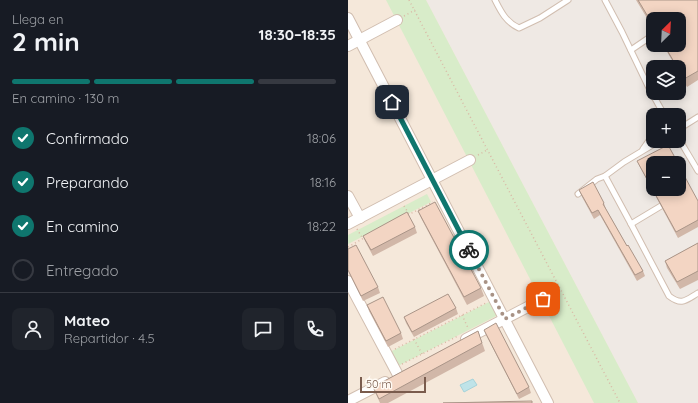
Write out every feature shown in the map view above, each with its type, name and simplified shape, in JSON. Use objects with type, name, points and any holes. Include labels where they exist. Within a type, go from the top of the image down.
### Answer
[{"type":"street","points":[[348,18],[548,403]]},
{"type":"street","points":[[348,46],[397,20]]},
{"type":"street","points":[[352,226],[360,218],[470,160]]},
{"type":"street","points":[[348,196],[360,218]]},
{"type":"street","points":[[348,281],[386,354],[399,372],[348,401]]},
{"type":"street","points":[[462,338],[505,319],[543,299]]},
{"type":"lane","points":[[495,0],[507,20],[519,28],[540,18],[568,0]]},
{"type":"lane","points":[[605,0],[660,108]]},
{"type":"lane","points":[[631,50],[646,40]]},
{"type":"lane","points":[[687,124],[698,117]]},
{"type":"lane","points":[[642,151],[646,145]]},
{"type":"lane","points":[[578,194],[647,148]]},
{"type":"lane","points":[[684,148],[698,171]]},
{"type":"lane","points":[[605,176],[669,296],[675,301],[683,302],[698,293]]},
{"type":"lane","points":[[631,224],[661,206]]},
{"type":"path","points":[[409,0],[620,403]]},
{"type":"path","points":[[397,20],[415,10]]},
{"type":"path","points":[[470,160],[488,150]]},
{"type":"path","points":[[402,218],[442,197]]},
{"type":"path","points":[[403,204],[409,214]]},
{"type":"path","points":[[352,226],[362,239]]},
{"type":"path","points":[[348,247],[369,236]]},
{"type":"path","points":[[543,299],[561,289]]},
{"type":"path","points":[[386,354],[495,299]]},
{"type":"path","points":[[462,316],[469,330]]},
{"type":"path","points":[[399,372],[422,354],[462,338]]},
{"type":"path","points":[[414,339],[422,354]]},
{"type":"shaded area","points":[[348,0],[698,0],[698,403],[348,403]]},
{"type":"shaded area","points":[[426,0],[698,0],[698,403],[638,403]]},
{"type":"green space","points":[[386,0],[426,0],[638,403],[594,403]]},
{"type":"green space","points":[[427,194],[431,202],[348,244],[348,235]]},
{"type":"green space","points":[[495,299],[502,313],[394,368],[386,354]]},
{"type":"water","points":[[473,379],[477,385],[464,392],[460,385]]},
{"type":"building","points":[[638,0],[698,0],[698,71],[686,78],[686,60],[673,60],[668,52],[686,52],[686,12],[646,12],[646,13]]},
{"type":"building","points":[[662,148],[670,148],[674,156],[647,156]]},
{"type":"building","points":[[646,156],[646,177],[637,161]]},
{"type":"building","points":[[686,179],[698,201],[698,220],[676,232],[656,196],[686,196]]},
{"type":"building","points":[[593,182],[604,203],[603,204],[643,271],[635,275],[598,210],[592,213],[579,190]]},
{"type":"building","points":[[435,202],[481,288],[464,297],[418,211]]},
{"type":"building","points":[[407,212],[415,227],[371,250],[363,236]]},
{"type":"building","points":[[698,243],[698,271],[677,282],[665,261]]},
{"type":"building","points":[[356,245],[378,287],[361,296],[348,270],[348,249]]},
{"type":"building","points":[[448,294],[456,308],[412,332],[404,317]]},
{"type":"building","points":[[383,297],[401,333],[386,341],[367,305]]},
{"type":"building","points":[[496,323],[529,387],[517,394],[484,330]]},
{"type":"building","points":[[478,331],[482,343],[379,399],[373,387]]},
{"type":"building","points":[[532,401],[532,403],[443,403]]},
{"type":"way so far","points":[[469,250],[505,319],[543,299]]},
{"type":"route","points":[[392,102],[469,250]]}]
